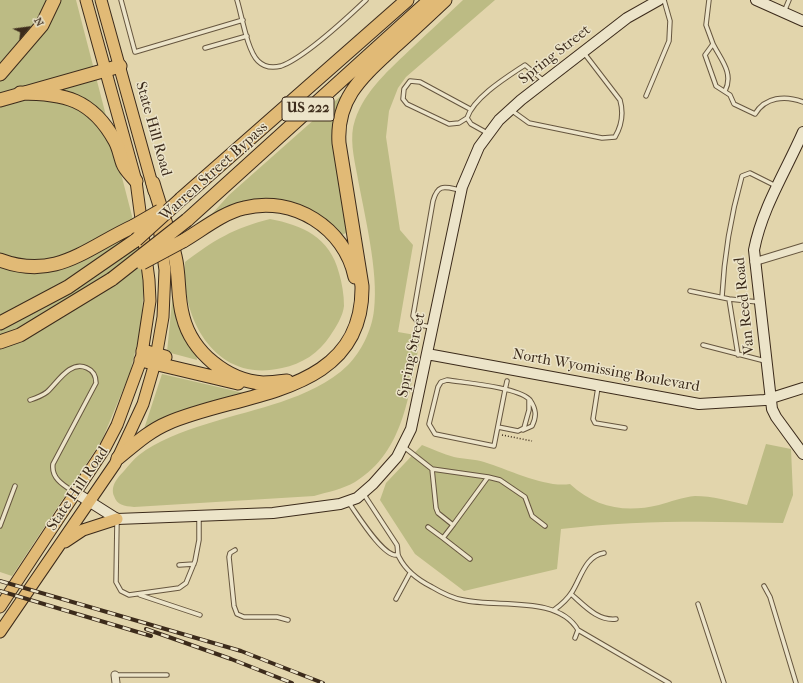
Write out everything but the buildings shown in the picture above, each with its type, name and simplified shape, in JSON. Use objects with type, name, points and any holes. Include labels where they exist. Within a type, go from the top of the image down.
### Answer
[{"type":"highway","points":[[0,74],[42,25],[54,0]]},
{"type":"highway","name":"Warren Street Bypass","points":[[0,323],[68,288],[136,240],[180,199],[407,0]]},
{"type":"highway","name":"Warren Street Bypass","points":[[0,342],[20,335],[112,279],[187,220],[430,0]]},
{"type":"highway","points":[[118,458],[143,438],[166,424],[291,385],[319,371],[340,354],[353,334],[362,306],[361,273],[339,143],[339,125],[344,106],[353,89],[362,77],[445,0]]},
{"type":"highway","points":[[0,100],[119,62]]},
{"type":"highway","points":[[0,92],[10,88],[105,66]]},
{"type":"highway","points":[[20,93],[57,94],[87,107],[110,132],[118,148],[123,165],[136,181]]},
{"type":"highway","points":[[153,183],[175,257],[181,309],[185,325],[203,352],[230,374]]},
{"type":"highway","points":[[0,260],[28,267],[56,264],[74,259],[180,199]]},
{"type":"highway","points":[[112,279],[183,241],[228,214],[239,209],[259,205],[276,205],[296,210],[321,224],[341,245],[350,262],[356,284],[354,311],[347,333],[330,355],[314,369],[288,380],[262,383],[241,379],[230,374],[156,359]]},
{"type":"highway","points":[[142,355],[253,387],[268,388],[291,385]]},
{"type":"main road","name":"State Hill Road","points":[[0,607],[105,448],[117,425],[142,355],[150,301],[149,280],[136,181],[86,0]]},
{"type":"main road","name":"State Hill Road","points":[[0,632],[118,458],[143,404],[156,359],[163,317],[165,270],[153,183],[101,0]]},
{"type":"main road","points":[[55,551],[71,536],[83,530],[117,519]]},
{"type":"street","name":"Spring Street","points":[[117,519],[273,512],[349,503],[363,493],[397,457],[411,429],[461,190],[472,161],[488,134],[510,109],[544,82],[637,11],[659,0]]},
{"type":"street","points":[[756,0],[803,21]]},
{"type":"street","name":"Van Reed Road","points":[[803,132],[758,231],[754,250],[754,262],[770,398],[776,417],[803,454]]},
{"type":"street","points":[[754,262],[803,247]]},
{"type":"street","name":"North Wyomissing Boulevard","points":[[427,354],[698,404],[719,404],[770,398],[803,388]]},
{"type":"street","points":[[76,493],[117,519]]},
{"type":"street","points":[[116,675],[116,683]]},
{"type":"lane","points":[[121,0],[136,52],[243,20]]},
{"type":"lane","points":[[237,0],[252,53],[258,61],[266,66],[281,66],[296,58],[350,16],[366,0]]},
{"type":"lane","points":[[646,96],[669,41],[670,21],[664,0]]},
{"type":"lane","points":[[709,0],[706,25],[713,44],[729,75],[729,83],[725,91]]},
{"type":"lane","points":[[784,13],[790,0]]},
{"type":"lane","points":[[205,48],[247,36]]},
{"type":"lane","points":[[713,44],[705,55],[716,86],[730,95],[734,104],[755,114],[762,105],[774,100],[788,98],[803,102]]},
{"type":"lane","points":[[510,109],[529,123],[602,138],[615,137],[622,124],[622,106],[620,100],[584,52]]},
{"type":"lane","points":[[470,110],[420,82],[410,81],[404,88],[402,99],[407,104],[450,124],[459,123],[467,118],[470,110],[496,85],[525,65],[544,82]]},
{"type":"lane","points":[[467,118],[471,124],[488,134]]},
{"type":"lane","points":[[722,297],[723,279],[734,205],[742,176],[750,173],[778,186]]},
{"type":"lane","points":[[433,327],[420,325],[413,316],[433,201],[438,188],[442,187],[461,190]]},
{"type":"lane","points":[[690,291],[730,299],[759,302]]},
{"type":"lane","points":[[730,299],[738,355]]},
{"type":"lane","points":[[703,345],[766,361]]},
{"type":"lane","points":[[30,400],[46,393],[70,369],[75,366],[87,367],[93,371],[96,376],[96,383],[53,464],[52,470],[56,478],[76,493]]},
{"type":"lane","points":[[498,427],[514,431],[532,426],[536,409],[529,399],[521,394],[505,390],[443,381],[438,387],[429,424],[435,434],[494,446],[505,390],[507,381]]},
{"type":"lane","points":[[598,386],[593,419],[595,423],[625,428]]},
{"type":"lane","points":[[522,430],[526,424],[529,399]]},
{"type":"lane","points":[[403,446],[432,469],[500,480],[525,497],[532,516],[545,526]]},
{"type":"lane","points":[[432,469],[436,508],[438,513],[453,525]]},
{"type":"lane","points":[[443,538],[488,477]]},
{"type":"lane","points":[[0,526],[15,486]]},
{"type":"lane","points":[[363,493],[397,545],[397,555],[410,573],[422,582],[439,591],[464,600],[554,610],[565,616],[578,630],[669,683]]},
{"type":"lane","points":[[349,503],[370,533],[388,553],[394,556],[397,555]]},
{"type":"lane","points":[[117,519],[116,582],[121,591],[129,596],[179,588],[189,578],[194,564],[199,540],[198,516]]},
{"type":"lane","points":[[428,527],[470,559]]},
{"type":"lane","points":[[235,550],[230,553],[229,557],[234,606],[237,614],[244,617],[277,617],[288,620]]},
{"type":"lane","points":[[554,610],[571,594],[589,561],[598,554],[604,553]]},
{"type":"lane","points":[[179,565],[194,564]]},
{"type":"lane","points":[[396,599],[410,573]]},
{"type":"lane","points":[[764,586],[770,597],[796,683]]},
{"type":"lane","points":[[137,594],[200,615]]},
{"type":"lane","points":[[571,594],[596,615],[606,619],[616,619]]},
{"type":"lane","points":[[698,604],[724,683]]},
{"type":"lane","points":[[576,638],[578,630]]},
{"type":"lane","points":[[116,675],[167,675]]},
{"type":"path","points":[[502,435],[532,441]]},
{"type":"shaded area","points":[[0,0],[76,0],[132,216],[144,283],[141,328],[130,373],[102,440],[12,576],[0,572]]},
{"type":"shaded area","points":[[463,0],[495,0],[406,77],[398,88],[389,111],[386,137],[400,230],[413,245],[398,332],[421,336],[403,418],[385,454],[372,469],[355,482],[314,496],[134,507],[119,503],[115,499],[113,492],[115,482],[135,458],[153,446],[188,430],[281,402],[308,392],[325,383],[353,360],[365,340],[371,325],[375,295],[373,261],[353,147],[352,133],[355,120],[365,99],[379,80]]},
{"type":"shaded area","points":[[343,94],[337,109],[348,232],[340,236],[300,207],[214,217],[211,215],[229,195]]},
{"type":"shaded area","points":[[270,219],[304,229],[322,242],[329,250],[335,261],[340,277],[344,306],[341,318],[335,329],[321,348],[315,353],[296,364],[282,368],[259,370],[238,366],[221,357],[207,342],[196,325],[189,305],[185,284],[185,262],[215,241],[246,226]]},
{"type":"shaded area","points":[[173,292],[177,321],[183,334],[193,348],[197,356],[197,360],[167,352]]},
{"type":"shaded area","points":[[162,374],[248,394],[144,429]]},
{"type":"shaded area","points":[[766,444],[791,449],[793,495],[783,523],[644,523],[561,529],[557,569],[464,591],[415,554],[380,500],[386,483],[422,445],[450,456],[481,461],[494,465],[527,478],[560,485],[570,484],[590,499],[612,506],[623,508],[646,507],[695,496],[714,498],[747,505]]},
{"type":"railway","points":[[0,581],[241,651],[323,683]]},
{"type":"railway","points":[[0,591],[151,636]]},
{"type":"railway","points":[[146,629],[231,659],[292,683]]}]
